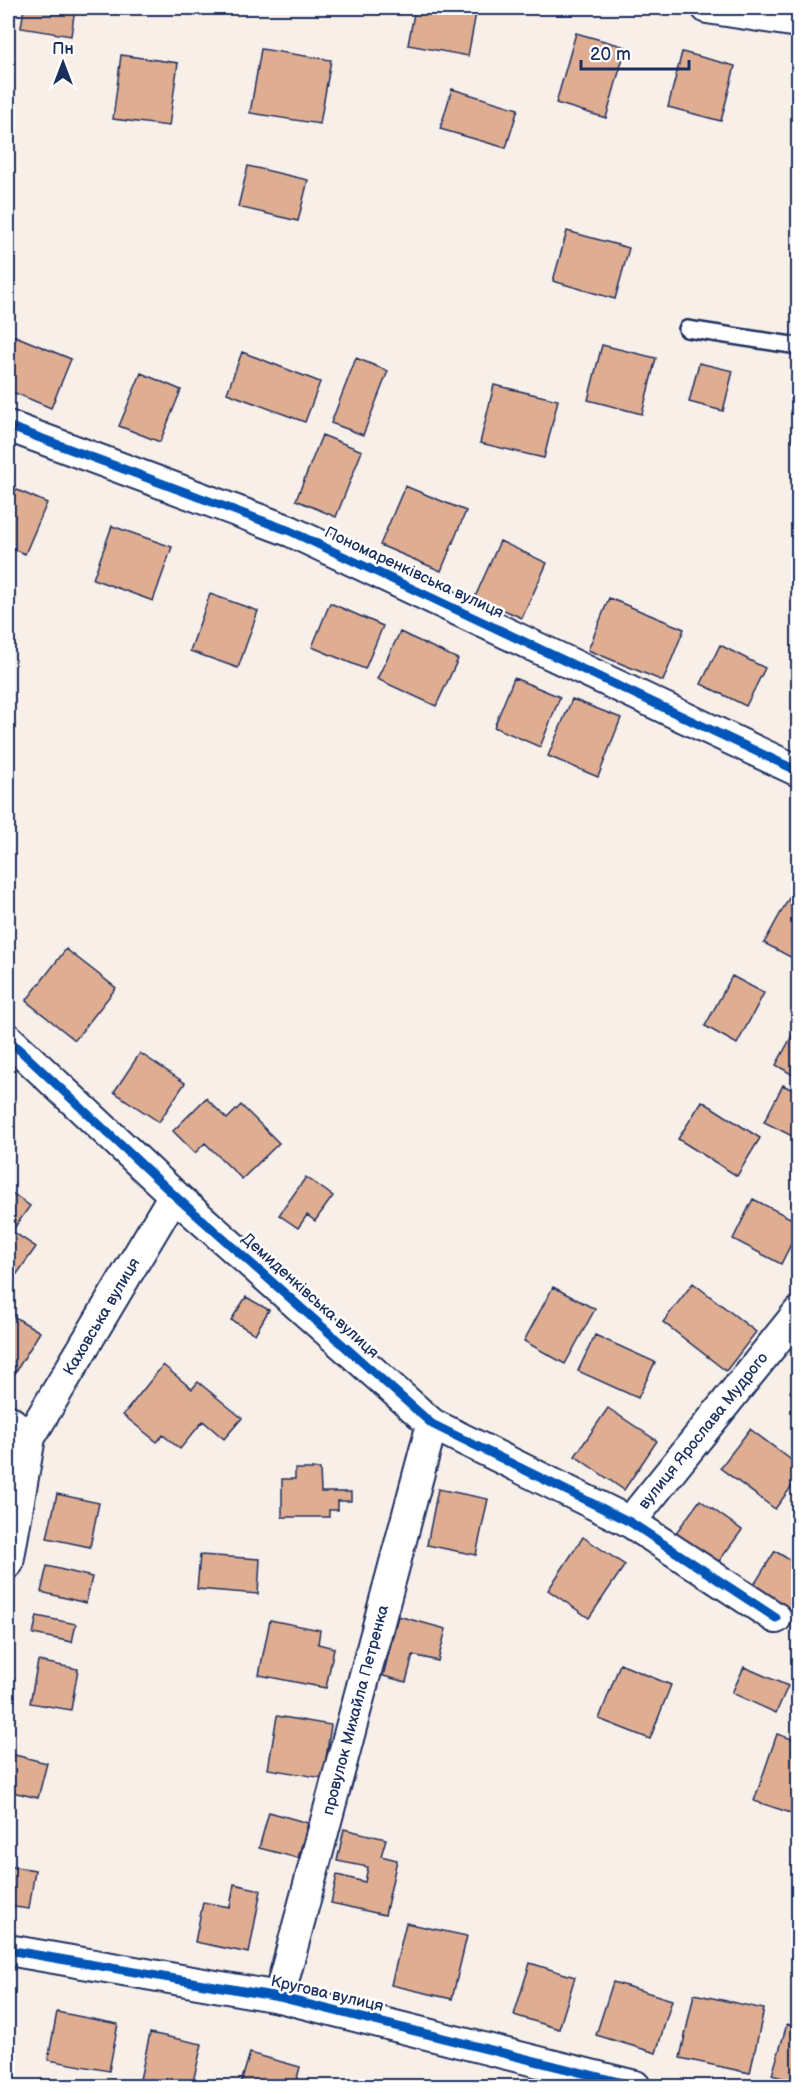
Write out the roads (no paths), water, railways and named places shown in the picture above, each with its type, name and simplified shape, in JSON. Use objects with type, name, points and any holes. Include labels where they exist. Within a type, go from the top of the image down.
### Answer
[{"type":"street","points":[[707,8],[798,22]]},
{"type":"street","name":"Пономаренківська вулиця","points":[[8,426],[290,531],[798,771]]},
{"type":"street","name":"Демиденківська вулиця","points":[[8,1039],[174,1195],[432,1424],[630,1522],[776,1618]]},
{"type":"street","name":"Каховська вулиця","points":[[8,1563],[19,1428],[174,1195]]},
{"type":"street","name":"вулиця Ярослава Мудрого","points":[[630,1522],[798,1313]]},
{"type":"street","name":"провулок Михайла Петренка","points":[[279,1997],[432,1424]]},
{"type":"street","name":"Кругова вулиця","points":[[8,1950],[279,1997],[635,2086]]},
{"type":"lane","points":[[687,329],[798,346]]}]
